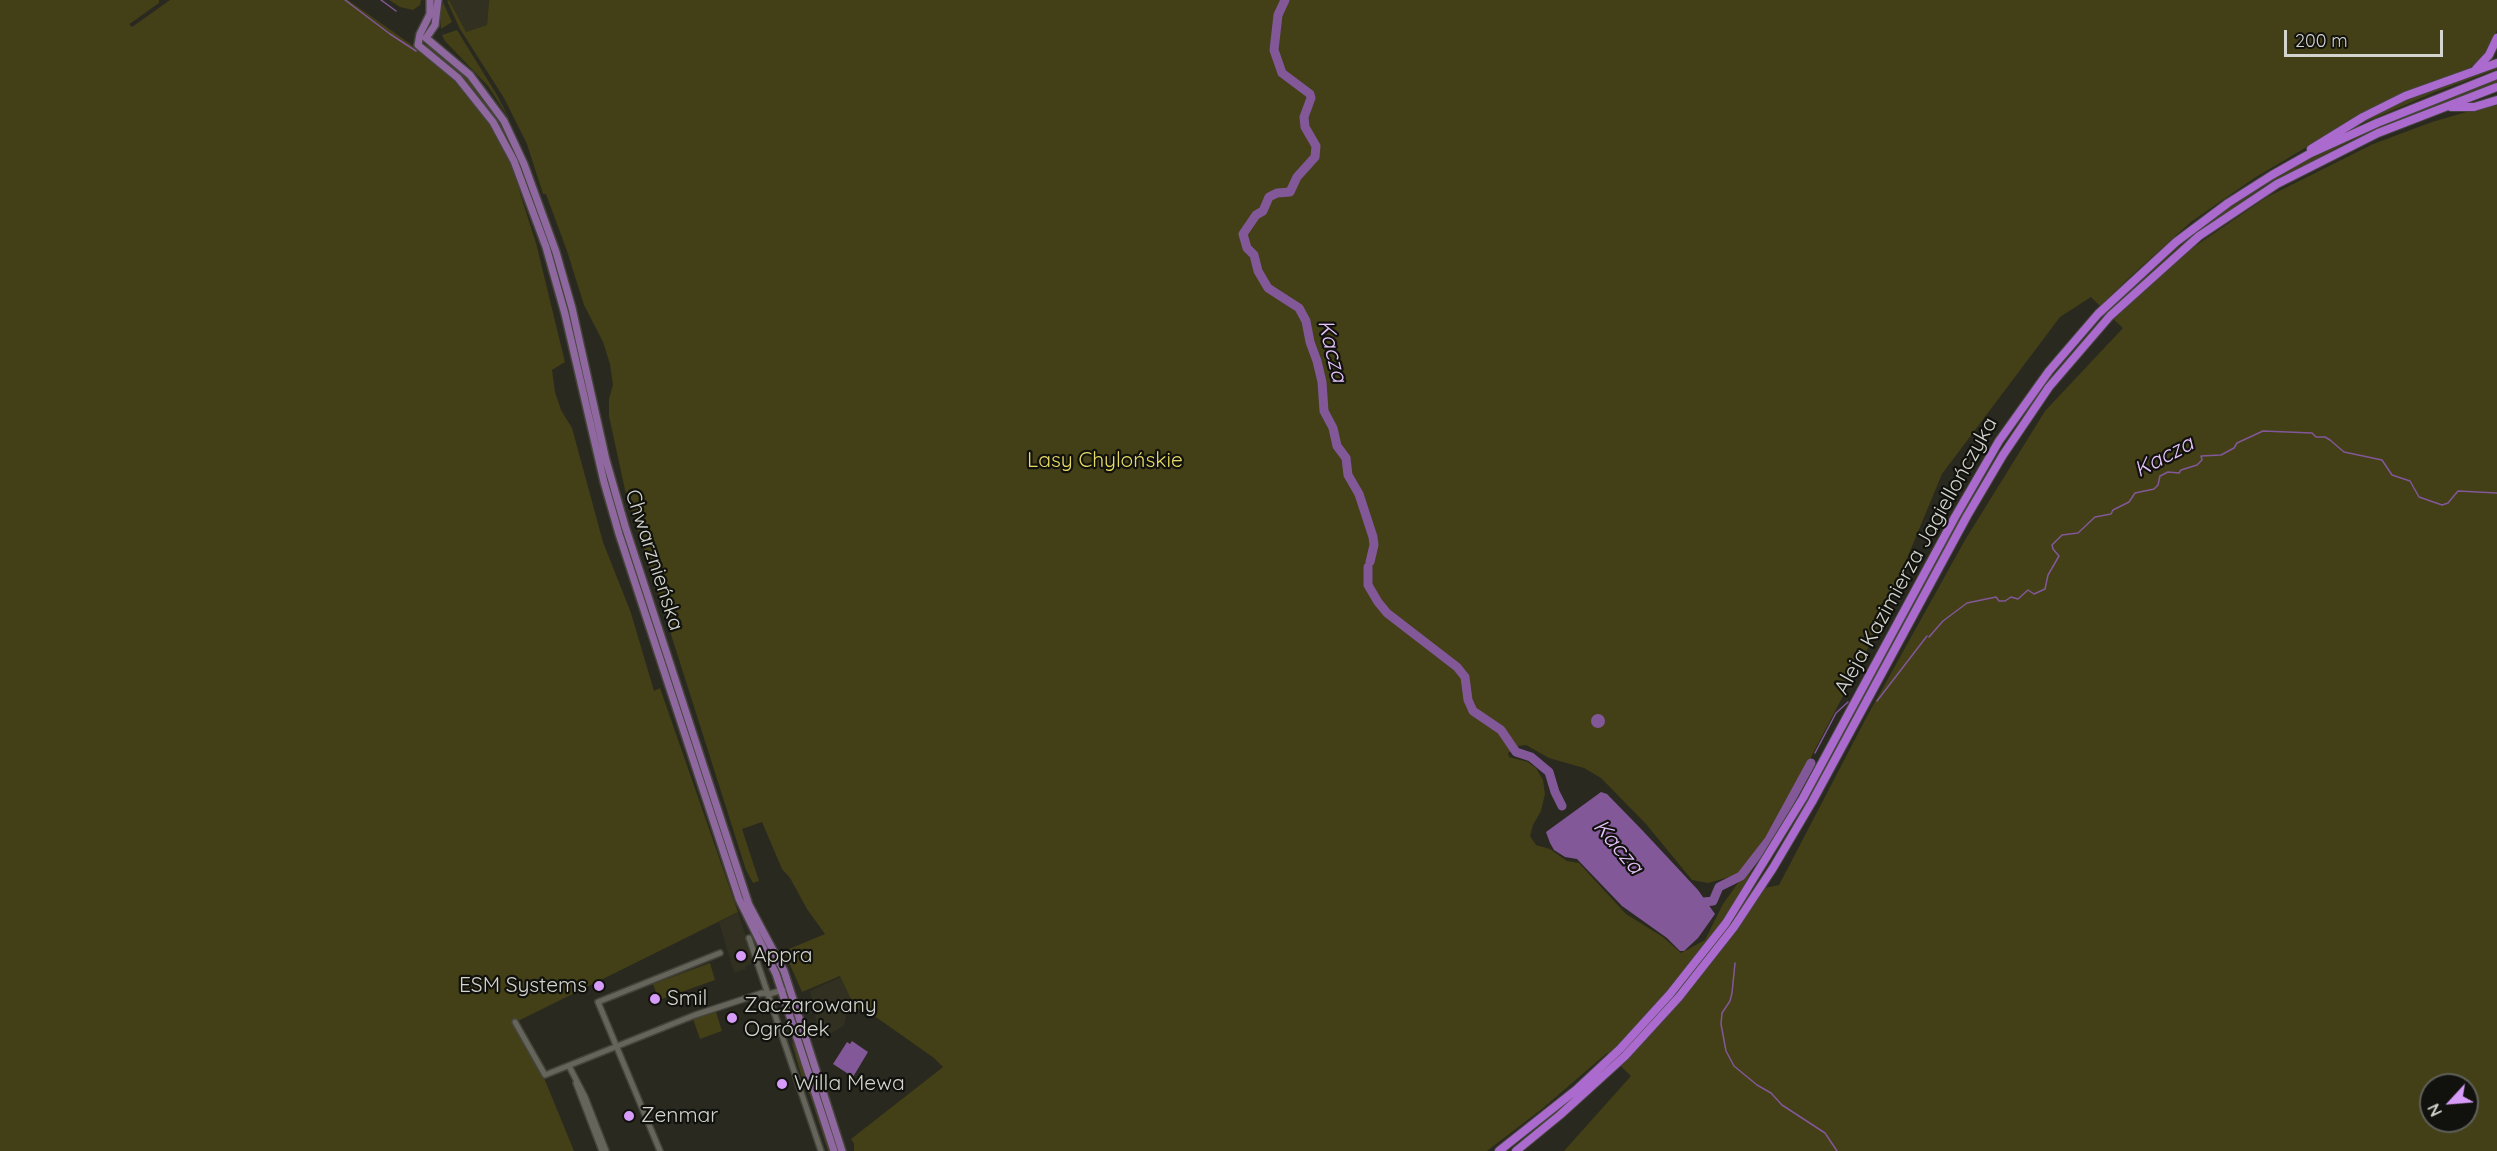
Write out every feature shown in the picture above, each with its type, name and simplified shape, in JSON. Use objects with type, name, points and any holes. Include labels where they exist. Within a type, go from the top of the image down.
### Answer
[{"type":"highway","points":[[2475,71],[2489,56],[2497,38]]},
{"type":"highway","points":[[2272,175],[2363,117],[2405,96],[2497,63]]},
{"type":"highway","name":"Aleja Kazimierza Jagiellończyka","points":[[1499,1151],[1576,1090],[1632,1037],[1677,986],[1726,923],[1803,798],[1969,492],[2005,433],[2049,371],[2108,303],[2160,254],[2228,203],[2272,175],[2312,153],[2377,123],[2497,75]]},
{"type":"highway","name":"Aleja Kazimierza Jagiellończyka","points":[[1516,1151],[1567,1109],[1631,1049],[1679,997],[1734,927],[1773,868],[1812,802],[1962,525],[2003,455],[2049,387],[2095,333],[2165,265],[2199,236],[2249,201],[2328,156],[2443,107],[2497,87]]},
{"type":"highway","points":[[2443,107],[2474,107],[2497,100]]},
{"type":"main road","name":"Chwarznieńska","points":[[430,0],[430,14],[420,34],[418,45],[451,71],[475,96],[511,153],[546,247],[619,534],[739,899],[748,922],[786,989],[842,1151]]},
{"type":"main road","name":"Chwarznieńska","points":[[438,0],[435,25],[426,38],[459,64],[479,85],[499,112],[513,137],[556,252],[625,526],[746,898],[778,958],[834,1151]]},
{"type":"street","points":[[749,938],[821,1151]]},
{"type":"street","points":[[660,1151],[598,1005],[600,999],[710,959],[720,953]]},
{"type":"street","points":[[515,1022],[545,1075],[695,1014],[762,993],[769,994],[786,989]]},
{"type":"street","points":[[569,1066],[575,1078],[578,1093],[604,1151]]},
{"type":"shaded area","points":[[449,0],[489,0],[487,25],[466,33]]},
{"type":"shaded area","points":[[738,912],[754,962],[745,967],[746,969],[734,973],[719,922]]},
{"type":"shaded area","points":[[841,977],[850,997],[844,1026],[820,1039],[810,991]]},
{"type":"green space","points":[[0,0],[159,0],[159,3],[129,24],[132,27],[170,0],[348,0],[419,50],[458,84],[482,113],[504,149],[525,201],[518,187],[536,243],[565,362],[552,370],[555,392],[561,410],[572,428],[603,542],[631,613],[654,691],[660,688],[738,912],[514,1023],[542,1073],[574,1151],[0,1151]]},
{"type":"green space","points":[[389,0],[421,0],[420,5],[413,10],[400,7]]},
{"type":"green space","name":"Lasy Chylońskie","points":[[449,0],[466,32],[487,25],[489,0],[2497,0],[2497,30],[2490,49],[2479,62],[2465,70],[2404,93],[2256,177],[2191,222],[2100,306],[2091,297],[2060,317],[1942,474],[1876,633],[1740,893],[1779,885],[1865,720],[1965,540],[2045,411],[2123,328],[2113,319],[2194,247],[2267,197],[2373,144],[2432,122],[2497,103],[2497,1151],[1564,1151],[1631,1076],[1607,1053],[1542,1109],[1487,1151],[854,1151],[851,1139],[943,1067],[934,1058],[863,1008],[856,1010],[840,976],[802,992],[784,951],[825,934],[782,869],[762,822],[742,829],[759,881],[753,883],[746,870],[625,490],[609,416],[609,399],[613,385],[610,364],[603,342],[584,305],[567,251],[546,194],[543,194],[527,144],[504,98],[460,29],[447,1]],"holes":[[[1526,745],[1549,758],[1584,768],[1601,778],[1646,824],[1692,880],[1708,883],[1740,874],[1743,876],[1723,904],[1705,940],[1681,953],[1663,937],[1626,914],[1579,863],[1567,861],[1550,849],[1536,845],[1530,836],[1541,811],[1545,794],[1543,780],[1536,768],[1528,762],[1509,757],[1508,753],[1519,746]]]},
{"type":"green space","points":[[443,2],[452,22],[441,29],[440,17]]},
{"type":"green space","points":[[457,30],[510,120],[488,86],[445,41],[442,35]]},
{"type":"green space","points":[[428,44],[475,85],[502,123],[525,175],[554,258],[555,267],[521,167],[504,133],[474,90],[430,50],[426,45]]},
{"type":"green space","points":[[2497,65],[2497,69],[2433,93],[2349,129],[2405,100]]},
{"type":"green space","points":[[2497,80],[2497,83],[2352,140],[2264,186],[2183,243],[2107,312],[2105,311],[2182,241],[2230,206],[2280,174],[2369,130]]},
{"type":"green space","points":[[710,963],[715,980],[659,1000],[653,984]]},
{"type":"green space","points":[[716,1012],[722,1031],[700,1039],[693,1019]]},
{"type":"green space","points":[[791,1040],[800,1056],[830,1151],[828,1151],[810,1095],[805,1088]]},
{"type":"water","points":[[1595,714],[1601,714],[1605,721],[1601,728],[1595,728],[1591,724],[1591,718]]},
{"type":"water","points":[[1601,792],[1607,794],[1643,831],[1698,890],[1715,914],[1698,938],[1684,951],[1680,951],[1667,938],[1622,906],[1577,859],[1565,857],[1554,850],[1550,843],[1546,832]]},
{"type":"water","points":[[852,1041],[868,1052],[853,1077],[833,1064],[847,1042],[850,1044]]},
{"type":"waterway","points":[[345,0],[416,51]]},
{"type":"waterway","points":[[381,0],[396,11]]},
{"type":"waterway","name":"Kacza","points":[[1285,0],[1278,15],[1274,50],[1282,73],[1310,94],[1311,98],[1304,117],[1305,127],[1316,146],[1315,157],[1297,177],[1290,192],[1277,193],[1269,197],[1263,211],[1256,215],[1243,234],[1247,248],[1254,255],[1258,271],[1268,288],[1299,308],[1306,321],[1322,382],[1324,411],[1333,428],[1337,446],[1346,458],[1348,475],[1359,494],[1373,537],[1374,545],[1370,562]]},
{"type":"waterway","name":"Kacza","points":[[1929,637],[1943,621],[1967,603],[1996,597],[1999,601],[2005,601],[2011,597],[2018,599],[2028,590],[2034,594],[2045,589],[2048,575],[2059,556],[2052,545],[2062,535],[2078,533],[2095,517],[2111,514],[2113,510],[2129,502],[2135,493],[2154,489],[2158,485],[2160,476],[2168,472],[2179,473],[2181,470],[2197,465],[2202,460],[2201,456],[2221,455],[2234,448],[2237,443],[2263,431],[2312,433],[2316,437],[2325,437],[2344,452],[2382,460],[2392,475],[2410,481],[2419,497],[2442,505],[2448,503],[2458,491],[2497,493]]},
{"type":"waterway","name":"Kacza","points":[[1368,567],[1368,585],[1378,602],[1387,613],[1457,667],[1465,677],[1468,700],[1473,711],[1501,730],[1516,752],[1531,757],[1549,772],[1562,806]]},
{"type":"waterway","name":"Kacza","points":[[1877,701],[1927,636]]},
{"type":"waterway","name":"Kacza","points":[[1815,753],[1836,713],[1848,702]]},
{"type":"waterway","name":"Kacza","points":[[1699,906],[1704,902],[1713,901],[1719,887],[1741,876],[1769,840],[1811,763]]},
{"type":"waterway","points":[[1735,963],[1732,993],[1722,1013],[1721,1024],[1726,1051],[1734,1066],[1771,1093],[1782,1105],[1825,1133],[1837,1151]]},
{"type":"place","name":"Appra","points":[[741,956]]},
{"type":"place","name":"ESM Systems","points":[[599,986]]},
{"type":"place","name":"Smil","points":[[655,999]]},
{"type":"place","name":"Zaczarowany Ogródek","points":[[732,1018]]},
{"type":"place","name":"Willa Mewa","points":[[782,1084]]},
{"type":"place","name":"Zenmar","points":[[629,1116]]}]
